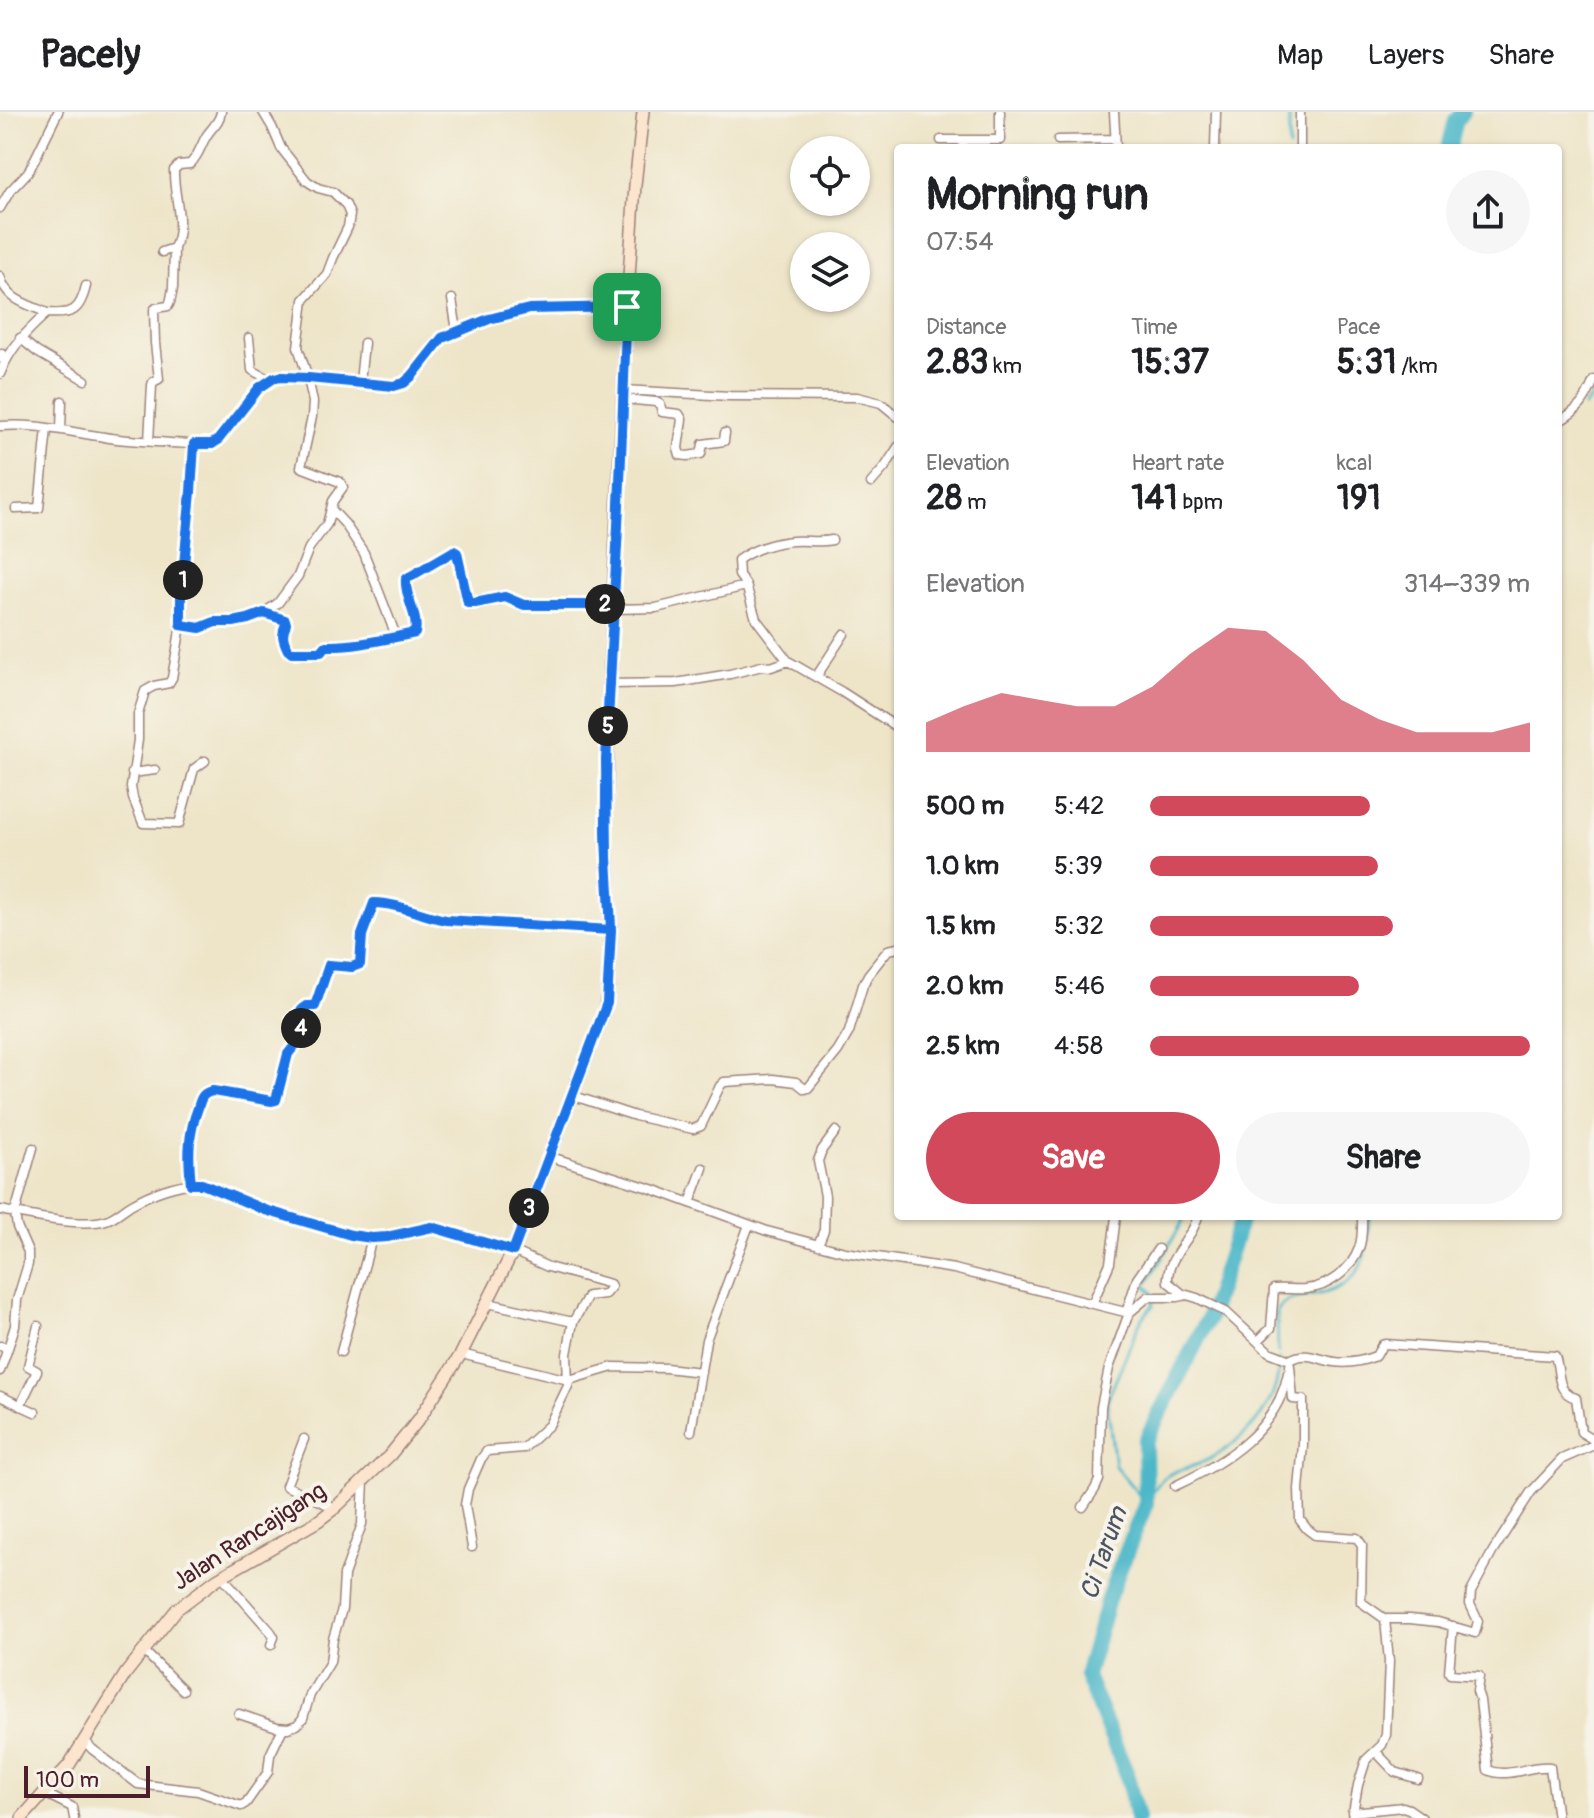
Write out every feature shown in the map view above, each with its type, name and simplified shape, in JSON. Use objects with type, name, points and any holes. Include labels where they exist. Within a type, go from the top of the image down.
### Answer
[{"type":"main road","name":"Jalan Rancajigang","points":[[22,1818],[69,1765],[111,1695],[177,1609],[202,1588],[335,1508],[411,1430],[444,1384],[513,1251],[607,1003],[611,930],[606,825],[609,684],[627,307],[643,112]]},
{"type":"street","points":[[0,208],[10,191],[29,171],[58,112]]},
{"type":"street","points":[[149,441],[152,385],[159,380],[154,310],[170,303],[174,286],[174,248],[179,212],[174,170],[179,165],[190,164],[198,155],[219,121],[221,112]]},
{"type":"street","points":[[181,625],[200,628],[215,622],[248,619],[278,603],[294,582],[309,548],[329,520],[333,501],[343,487],[301,467],[313,402],[298,343],[304,298],[327,274],[348,227],[350,215],[346,205],[333,192],[313,185],[300,173],[281,148],[263,112]]},
{"type":"street","points":[[941,140],[962,144],[999,144],[1000,112]]},
{"type":"street","points":[[1058,140],[1116,143],[1114,112]]},
{"type":"street","points":[[1215,144],[1216,112]]},
{"type":"street","points":[[1300,112],[1300,144]]},
{"type":"street","points":[[162,252],[174,248]]},
{"type":"street","points":[[0,276],[9,294],[47,313],[65,315],[73,311],[82,300],[86,286]]},
{"type":"street","points":[[452,299],[457,331]]},
{"type":"street","points":[[0,426],[212,444],[259,388],[270,380],[308,378],[397,385],[420,368],[439,341],[457,331],[506,314],[529,309],[627,307]]},
{"type":"street","points":[[0,374],[20,338],[47,313]]},
{"type":"street","points":[[20,338],[37,352],[85,380]]},
{"type":"street","points":[[249,338],[252,370],[270,380]]},
{"type":"street","points":[[360,382],[364,343]]},
{"type":"street","points":[[1562,419],[1588,403],[1594,380]]},
{"type":"street","points":[[623,394],[857,397],[879,402],[894,414]]},
{"type":"street","points":[[623,394],[656,402],[660,404],[662,412],[679,414],[682,419],[680,455],[700,455],[703,444],[724,441],[725,433]]},
{"type":"street","points":[[61,429],[62,401]]},
{"type":"street","points":[[16,509],[39,508],[47,428]]},
{"type":"street","points":[[194,444],[181,625],[171,681],[145,691],[138,714],[138,740],[131,782],[133,798],[143,823],[178,825],[195,768],[205,761]]},
{"type":"street","points":[[871,483],[894,453]]},
{"type":"street","points":[[331,509],[364,553],[396,636]]},
{"type":"street","points":[[832,540],[777,544],[743,557],[737,563],[741,580],[746,586],[756,619],[788,661],[894,726]]},
{"type":"street","points":[[264,613],[285,620],[283,634],[288,650],[292,652],[321,652],[326,646],[358,645],[415,633],[417,629],[405,588],[406,579],[454,551],[460,561],[468,603],[505,597],[524,605],[656,608],[746,586]]},
{"type":"street","points":[[816,677],[844,634]]},
{"type":"street","points":[[609,684],[676,683],[762,666],[771,667],[788,661]]},
{"type":"street","points":[[132,773],[155,770]]},
{"type":"street","points":[[188,1184],[191,1126],[203,1096],[213,1091],[276,1100],[288,1054],[303,1035],[302,1029],[292,1020],[306,1006],[315,1006],[329,965],[352,967],[360,964],[362,935],[374,903],[446,920],[611,930]]},
{"type":"street","points":[[571,1095],[635,1116],[693,1129],[701,1126],[724,1082],[773,1079],[796,1082],[807,1089],[829,1065],[849,1032],[868,975],[888,950],[894,949]]},
{"type":"street","points":[[818,1245],[824,1230],[825,1196],[818,1161],[836,1131]]},
{"type":"street","points":[[0,1371],[4,1347],[15,1326],[17,1300],[28,1264],[28,1252],[17,1227],[15,1213],[33,1148]]},
{"type":"street","points":[[548,1156],[638,1184],[749,1225],[818,1245],[885,1260],[954,1269],[1127,1313]]},
{"type":"street","points":[[690,1203],[703,1168]]},
{"type":"street","points":[[0,1210],[88,1222],[103,1221],[141,1199],[188,1184],[202,1184],[280,1215],[351,1235],[387,1237],[432,1227],[513,1251],[548,1267],[602,1280],[612,1286],[605,1294],[588,1296],[573,1322],[566,1361],[569,1380],[566,1393],[549,1425],[521,1448],[485,1452],[468,1489],[465,1505],[472,1547]]},
{"type":"street","points":[[1092,1304],[1110,1263],[1116,1220]]},
{"type":"street","points":[[1184,1295],[1168,1282],[1167,1273],[1197,1220]]},
{"type":"street","points":[[1258,1341],[1271,1328],[1278,1289],[1315,1287],[1334,1279],[1345,1270],[1359,1248],[1362,1220]]},
{"type":"street","points":[[691,1431],[706,1340],[749,1225]]},
{"type":"street","points":[[341,1352],[372,1238]]},
{"type":"street","points":[[1083,1507],[1099,1480],[1101,1407],[1109,1368],[1137,1279],[1158,1249]]},
{"type":"street","points":[[1127,1313],[1148,1297],[1184,1295],[1197,1298],[1226,1312],[1270,1353],[1289,1362]]},
{"type":"street","points":[[488,1303],[573,1322]]},
{"type":"street","points":[[20,1406],[37,1371],[28,1366],[38,1326]]},
{"type":"street","points":[[1383,1344],[1555,1356],[1563,1391],[1565,1395],[1576,1398],[1581,1432],[1594,1443],[1562,1459],[1531,1492],[1493,1551],[1471,1592],[1470,1604],[1478,1622],[1476,1633],[1438,1622],[1385,1619],[1361,1602],[1360,1540],[1315,1535],[1300,1520],[1303,1400],[1293,1399],[1289,1362],[1301,1355],[1334,1362],[1360,1361],[1376,1356],[1383,1344]]},
{"type":"street","points":[[461,1354],[569,1380],[613,1367],[701,1372]]},
{"type":"street","points":[[1175,1486],[1208,1470],[1265,1424],[1287,1382],[1289,1362]]},
{"type":"street","points":[[0,1396],[35,1412]]},
{"type":"street","points":[[304,1439],[286,1486],[335,1508]]},
{"type":"street","points":[[239,1714],[283,1728],[292,1728],[303,1718],[310,1695],[330,1662],[342,1609],[344,1575],[362,1524],[364,1480]]},
{"type":"street","points":[[222,1576],[271,1632],[274,1637],[271,1645]]},
{"type":"street","points":[[1385,1619],[1389,1661],[1386,1735],[1382,1745],[1366,1760],[1352,1815],[1403,1807],[1422,1818]]},
{"type":"street","points":[[1453,1626],[1449,1672],[1479,1676],[1477,1691],[1488,1770],[1502,1774],[1533,1766],[1550,1767],[1557,1818]]},
{"type":"street","points":[[143,1650],[183,1690]]},
{"type":"street","points":[[85,1741],[138,1784],[198,1791],[241,1806],[268,1772],[270,1755],[283,1728]]},
{"type":"street","points":[[1376,1752],[1395,1772],[1418,1779]]},
{"type":"street","points":[[44,1793],[72,1807],[74,1818]]},
{"type":"waterway","points":[[1289,112],[1289,144]]},
{"type":"waterway","name":"Ci Tarum","points":[[1450,144],[1456,120],[1462,112]]},
{"type":"waterway","points":[[1584,407],[1594,394]]},
{"type":"waterway","points":[[1184,1220],[1146,1285],[1153,1294],[1153,1305],[1140,1322],[1107,1401],[1115,1466],[1146,1503],[1167,1475],[1215,1456],[1255,1423],[1273,1393],[1279,1359]]},
{"type":"waterway","name":"Ci Tarum","points":[[1137,1818],[1126,1772],[1086,1676],[1109,1596],[1146,1503],[1145,1442],[1209,1317],[1241,1220]]},
{"type":"waterway","points":[[1278,1352],[1277,1311],[1291,1299],[1327,1292],[1351,1279],[1363,1260],[1369,1220]]},
{"type":"route","points":[[627,307],[529,309],[489,319],[442,338],[420,368],[404,383],[394,386],[274,378],[259,388],[218,440],[212,444],[194,444],[181,625],[200,628],[215,622],[233,622],[264,613],[285,620],[283,634],[288,650],[292,652],[323,652],[326,646],[358,645],[415,633],[416,623],[404,582],[454,551],[460,561],[468,603],[505,597],[524,605],[614,605],[609,684],[606,760],[611,930],[607,1003],[513,1251],[432,1227],[387,1237],[351,1235],[265,1210],[202,1184],[191,1184],[188,1161],[191,1126],[203,1096],[213,1091],[276,1100],[288,1054],[303,1035],[302,1029],[292,1020],[306,1006],[315,1006],[329,965],[352,967],[360,964],[362,935],[374,903],[446,920],[611,930],[606,825],[606,760],[617,548],[627,307]]}]
